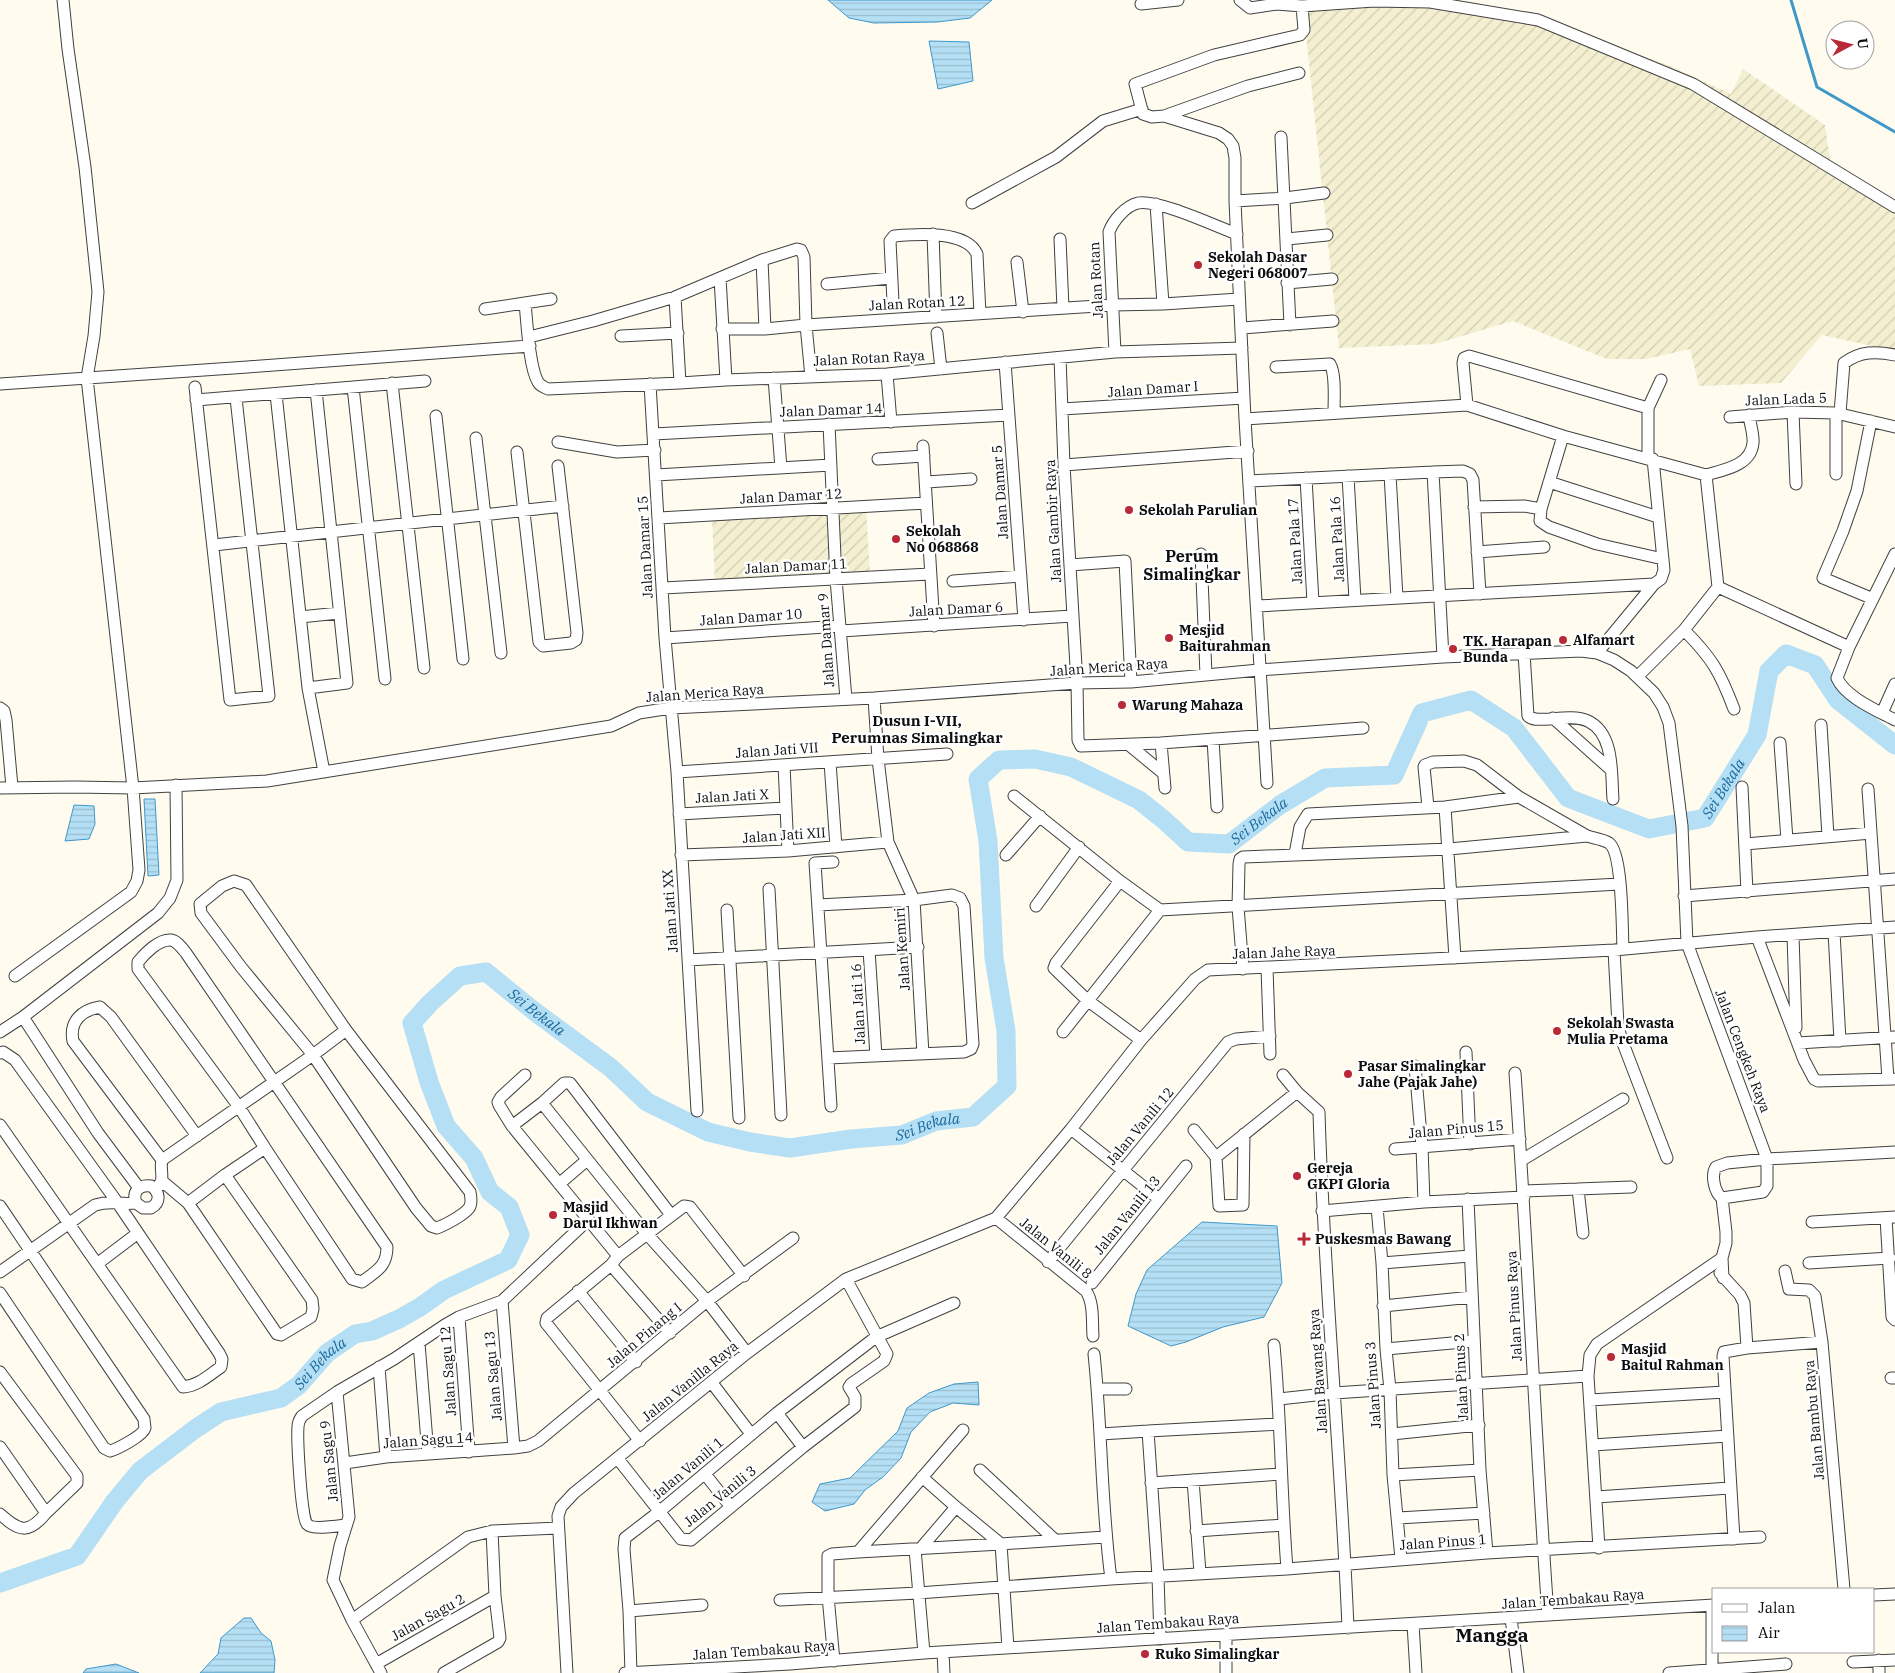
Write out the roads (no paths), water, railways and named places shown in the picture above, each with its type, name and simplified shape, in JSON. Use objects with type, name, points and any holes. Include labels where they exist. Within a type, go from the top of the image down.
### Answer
[{"type":"street","points":[[15,976],[50,952],[98,914],[131,892],[137,881],[139,870],[133,788],[87,378],[94,336],[98,292],[63,0]]},
{"type":"street","points":[[1141,4],[1178,0]]},
{"type":"street","points":[[1240,0],[1250,8],[1277,4],[1302,6],[1374,1],[1430,2],[1538,20],[1693,84],[1895,207]]},
{"type":"street","points":[[1267,782],[1245,419],[1233,146],[1223,136],[1164,116],[1147,116],[1143,114],[1135,84],[1214,55],[1300,35],[1304,30],[1302,6]]},
{"type":"street","points":[[1164,116],[1248,86],[1299,73]]},
{"type":"street","points":[[972,203],[1056,157],[1104,121],[1142,109]]},
{"type":"street","points":[[1281,137],[1290,325]]},
{"type":"street","points":[[1235,201],[1324,193]]},
{"type":"street","name":"Jalan Rotan","points":[[1115,352],[1109,232],[1112,224],[1128,208],[1136,203],[1156,204],[1236,234]]},
{"type":"street","points":[[1156,204],[1162,304]]},
{"type":"street","points":[[933,234],[936,317]]},
{"type":"street","points":[[893,302],[890,240],[894,236],[933,234],[966,242],[974,246],[977,254],[980,314]]},
{"type":"street","points":[[1287,239],[1327,236]]},
{"type":"street","points":[[1060,239],[1063,308]]},
{"type":"street","points":[[0,384],[234,367],[310,364],[529,341],[675,297],[762,260],[796,249],[802,250],[804,257],[806,325],[811,377]]},
{"type":"street","points":[[762,260],[765,329]]},
{"type":"street","points":[[1017,262],[1023,312]]},
{"type":"street","points":[[720,278],[726,380]]},
{"type":"street","points":[[827,284],[891,278]]},
{"type":"street","points":[[1287,283],[1332,279]]},
{"type":"street","points":[[675,297],[680,384]]},
{"type":"street","points":[[485,309],[551,299]]},
{"type":"street","name":"Jalan Rotan 12","points":[[722,329],[765,329],[1063,308],[1239,299]]},
{"type":"street","name":"Jalan Rotan Raya","points":[[526,302],[529,341],[535,376],[539,384],[548,389],[887,374],[1115,352],[1242,348]]},
{"type":"street","points":[[1242,328],[1333,321]]},
{"type":"street","points":[[622,336],[678,333]]},
{"type":"street","points":[[937,333],[941,369]]},
{"type":"street","points":[[1836,474],[1838,413],[1844,363],[1865,352],[1895,355]]},
{"type":"street","points":[[1467,405],[1463,363],[1464,358],[1469,356],[1648,408]]},
{"type":"street","name":"Jalan Gambir Raya","points":[[1060,358],[1064,465],[1077,683],[1078,740],[1081,746],[1086,747],[1129,745]]},
{"type":"street","name":"Jalan Damar 5","points":[[1005,362],[1024,620]]},
{"type":"street","points":[[1276,367],[1330,364],[1332,368],[1334,412]]},
{"type":"street","points":[[887,374],[890,422]]},
{"type":"street","points":[[774,378],[781,468]]},
{"type":"street","points":[[1597,653],[1654,584],[1661,579],[1664,570],[1651,459],[1648,408],[1661,380]]},
{"type":"street","points":[[196,400],[425,381]]},
{"type":"street","points":[[392,383],[424,668]]},
{"type":"street","name":"Jalan Damar 15","points":[[650,384],[671,708]]},
{"type":"street","points":[[195,386],[230,700],[269,696],[236,398]]},
{"type":"street","points":[[353,386],[386,679]]},
{"type":"street","points":[[308,688],[347,683],[316,390]]},
{"type":"street","points":[[276,394],[308,688],[324,772]]},
{"type":"street","name":"Jalan Damar I","points":[[1062,409],[1244,398]]},
{"type":"street","points":[[1245,419],[1467,405],[1563,436],[1706,475],[1736,466],[1748,454],[1753,444],[1749,415]]},
{"type":"street","points":[[1793,412],[1796,484]]},
{"type":"street","name":"Jalan Lada 5","points":[[1730,417],[1793,412],[1838,413],[1895,427]]},
{"type":"street","name":"Jalan Damar 14","points":[[654,434],[1009,415]]},
{"type":"street","points":[[436,416],[463,660]]},
{"type":"street","points":[[1871,598],[1822,578],[1843,531],[1857,491],[1872,421]]},
{"type":"street","points":[[830,424],[833,508]]},
{"type":"street","points":[[1563,436],[1541,509],[1540,521],[1549,527],[1597,544],[1663,560]]},
{"type":"street","points":[[476,438],[501,653]]},
{"type":"street","points":[[558,442],[617,452],[655,450]]},
{"type":"street","points":[[878,459],[924,451],[934,626]]},
{"type":"street","points":[[1064,465],[1248,451]]},
{"type":"street","points":[[518,452],[539,642],[543,646],[571,643],[576,640],[578,633],[558,466]]},
{"type":"street","points":[[656,475],[831,465]]},
{"type":"street","points":[[1249,481],[1463,471],[1470,474],[1473,480],[1480,594]]},
{"type":"street","points":[[1433,472],[1444,657]]},
{"type":"street","points":[[1390,474],[1396,598]]},
{"type":"street","points":[[1638,676],[1684,630],[1718,587],[1706,475]]},
{"type":"street","name":"Jalan Pala 16","points":[[1348,476],[1355,600]]},
{"type":"street","name":"Jalan Pala 17","points":[[1306,478],[1313,602]]},
{"type":"street","points":[[927,482],[971,479]]},
{"type":"street","points":[[1550,482],[1658,517]]},
{"type":"street","name":"Jalan Damar 12","points":[[659,518],[926,503]]},
{"type":"street","points":[[214,546],[408,522],[563,506]]},
{"type":"street","points":[[1474,508],[1524,506],[1541,509]]},
{"type":"street","name":"Jalan Damar 9","points":[[833,508],[836,579],[846,700]]},
{"type":"street","points":[[1477,552],[1544,547]]},
{"type":"street","points":[[1201,554],[1206,675]]},
{"type":"street","points":[[1895,554],[1871,598],[1837,678],[1839,684],[1860,700],[1895,720]]},
{"type":"street","points":[[1070,565],[1124,561],[1131,682]]},
{"type":"street","name":"Jalan Damar 11","points":[[663,588],[930,574]]},
{"type":"street","points":[[953,581],[1020,576]]},
{"type":"street","points":[[1257,606],[1654,584]]},
{"type":"street","points":[[1718,587],[1849,647]]},
{"type":"street","points":[[300,617],[339,613]]},
{"type":"street","name":"Jalan Damar 6","points":[[840,629],[934,626],[1072,616]]},
{"type":"street","name":"Jalan Damar 10","points":[[665,638],[840,629]]},
{"type":"street","points":[[1684,630],[1704,650],[1717,668],[1734,709]]},
{"type":"street","name":"Jalan Merica Raya","points":[[6,788],[133,788],[267,781],[611,726],[639,713],[671,708],[846,700],[1077,683],[1131,682],[1259,670],[1444,657],[1581,651],[1597,653],[1614,660],[1638,676],[1663,706],[1669,723],[1682,826]]},
{"type":"street","points":[[1524,653],[1528,716],[1536,719],[1575,718],[1588,721],[1598,729],[1607,745],[1613,799]]},
{"type":"street","points":[[1882,713],[1895,684]]},
{"type":"street","name":"Jalan Kemiri","points":[[874,698],[878,759],[888,842],[914,900],[923,1054]]},
{"type":"street","points":[[0,708],[4,711],[6,720],[6,788]]},
{"type":"street","name":"Jalan Jati XX","points":[[671,708],[677,772],[698,1112]]},
{"type":"street","points":[[1553,718],[1610,769]]},
{"type":"street","points":[[1821,725],[1828,836]]},
{"type":"street","points":[[1129,745],[1363,728]]},
{"type":"street","points":[[1214,739],[1217,807]]},
{"type":"street","points":[[1162,743],[1165,788]]},
{"type":"street","points":[[1780,743],[1786,840]]},
{"type":"street","points":[[1129,745],[1164,773]]},
{"type":"street","name":"Jalan Jati VII","points":[[677,772],[947,754]]},
{"type":"street","points":[[1428,808],[1424,767],[1433,762],[1464,761],[1477,765],[1519,797],[1587,836],[1609,843],[1615,850],[1619,866],[1618,1025],[1621,1038],[1667,1158]]},
{"type":"street","points":[[830,762],[836,846]]},
{"type":"street","points":[[784,764],[788,851]]},
{"type":"street","points":[[0,1032],[23,1017],[158,912],[170,898],[178,880],[176,785]]},
{"type":"street","points":[[1742,787],[1747,892]]},
{"type":"street","points":[[1757,937],[1814,1079],[1818,1081],[1892,1079],[1890,1038],[1877,929],[1868,789]]},
{"type":"street","points":[[1014,796],[1120,881],[1160,910],[1452,895],[1619,884]]},
{"type":"street","points":[[1294,854],[1300,827],[1308,814],[1445,807],[1519,797]]},
{"type":"street","points":[[1445,807],[1455,958]]},
{"type":"street","name":"Jalan Jati X","points":[[679,814],[786,808]]},
{"type":"street","points":[[1006,855],[1040,816]]},
{"type":"street","name":"Jalan Cengkeh Raya","points":[[1682,826],[1687,943],[1768,1159]]},
{"type":"street","points":[[1745,844],[1871,833]]},
{"type":"street","points":[[1243,969],[1238,907],[1240,859],[1243,857],[1448,850],[1587,836]]},
{"type":"street","name":"Jalan Jati XII","points":[[681,855],[788,851],[888,842]]},
{"type":"street","points":[[1036,906],[1079,847]]},
{"type":"street","points":[[831,1106],[815,863],[833,862]]},
{"type":"street","points":[[1684,896],[1895,879]]},
{"type":"street","points":[[234,880],[246,884],[346,1030],[470,1192],[471,1202],[469,1208],[444,1225],[437,1228],[431,1226],[416,1208],[313,1056],[241,967],[201,913],[200,904],[222,886],[234,880]]},
{"type":"street","points":[[1120,881],[1054,968],[1087,1000],[1141,1040]]},
{"type":"street","points":[[769,889],[781,1115]]},
{"type":"street","points":[[818,905],[914,900],[952,895],[960,898],[964,906],[966,926],[973,1044],[970,1049],[964,1052],[828,1058]]},
{"type":"street","points":[[726,910],[739,1118]]},
{"type":"street","points":[[1063,1032],[1160,910]]},
{"type":"street","name":"Jalan Jahe Raya","points":[[996,1218],[1071,1129],[1141,1040],[1195,978],[1208,970],[1618,950],[1895,927]]},
{"type":"street","points":[[1834,932],[1840,1041]]},
{"type":"street","points":[[1792,935],[1797,1040]]},
{"type":"street","points":[[170,940],[176,942],[186,953],[274,1082],[387,1247],[387,1257],[383,1266],[362,1282],[352,1279],[239,1107],[138,969],[138,962],[160,943],[170,940]]},
{"type":"street","points":[[688,960],[730,956],[774,956],[918,947]]},
{"type":"street","name":"Jalan Jati 16","points":[[869,950],[876,1056]]},
{"type":"street","points":[[1267,968],[1270,1054]]},
{"type":"street","points":[[162,1160],[73,1041],[71,1031],[74,1021],[92,1008],[100,1006],[112,1017],[197,1136]]},
{"type":"street","points":[[23,1017],[98,1133],[139,1188]]},
{"type":"street","points":[[0,1272],[95,1205],[117,1202],[126,1205],[136,1203],[143,1208],[154,1206],[158,1199],[162,1160],[313,1056],[346,1030]]},
{"type":"street","name":"Jalan Vanili 12","points":[[1048,1262],[1228,1042],[1236,1039],[1270,1036]]},
{"type":"street","points":[[1797,1040],[1840,1041],[1890,1038]]},
{"type":"street","points":[[0,1053],[2,1052],[15,1060],[117,1202],[219,1353],[222,1359],[221,1366],[198,1383],[183,1387],[0,1125]]},
{"type":"street","points":[[1466,1052],[1470,1144]]},
{"type":"street","points":[[1415,1066],[1422,1147],[1424,1202]]},
{"type":"street","name":"Jalan Pinus Raya","points":[[1515,1073],[1522,1160],[1533,1380],[1548,1615]]},
{"type":"street","points":[[526,1075],[501,1097],[498,1102],[512,1126],[588,1220],[615,1261],[670,1333]]},
{"type":"street","points":[[1216,1157],[1297,1092],[1283,1075]]},
{"type":"street","points":[[512,1126],[564,1083],[570,1083],[671,1215]]},
{"type":"street","name":"Jalan Bawang Raya","points":[[1297,1092],[1319,1112],[1322,1211],[1348,1628]]},
{"type":"street","points":[[1522,1160],[1623,1099]]},
{"type":"street","points":[[542,1103],[647,1234],[707,1301],[747,1353]]},
{"type":"street","points":[[1071,1129],[1159,1199]]},
{"type":"street","points":[[1194,1130],[1216,1157],[1220,1206],[1243,1205],[1244,1134]]},
{"type":"street","name":"Jalan Pinus 15","points":[[1395,1150],[1520,1139]]},
{"type":"street","points":[[188,1203],[265,1148]]},
{"type":"street","points":[[1723,1278],[1722,1258],[1726,1243],[1726,1232],[1722,1198],[1715,1189],[1714,1170],[1716,1167],[1726,1163],[1768,1159],[1895,1152]]},
{"type":"street","points":[[1722,1198],[1763,1192],[1767,1186],[1768,1159]]},
{"type":"street","points":[[559,1184],[587,1160]]},
{"type":"street","name":"Jalan Vanili 13","points":[[1092,1283],[1186,1166]]},
{"type":"street","points":[[136,1203],[135,1195],[139,1188],[146,1185],[159,1185],[188,1203],[277,1334],[281,1335],[311,1316],[313,1309],[312,1300],[225,1175]]},
{"type":"street","points":[[1322,1211],[1377,1208],[1424,1202],[1578,1189],[1632,1187]]},
{"type":"street","points":[[1578,1189],[1583,1233]]},
{"type":"street","name":"Jalan Pinus 2","points":[[1468,1199],[1480,1470],[1487,1553]]},
{"type":"street","points":[[0,1206],[144,1420],[145,1428],[142,1433],[117,1449],[110,1451],[104,1448],[0,1292]]},
{"type":"street","points":[[640,1441],[546,1323],[549,1315],[680,1208],[690,1207],[744,1276]]},
{"type":"street","name":"Jalan Pinus 3","points":[[1377,1208],[1401,1559]]},
{"type":"street","points":[[1812,1222],[1891,1217],[1892,1317],[1895,1320]]},
{"type":"street","name":"Jalan Vanili 8","points":[[996,1218],[1088,1293],[1092,1308],[1093,1336]]},
{"type":"street","name":"Jalan Vanilla Raya","points":[[567,1673],[558,1528],[558,1516],[561,1507],[587,1481],[618,1459],[747,1353],[846,1279],[996,1218]]},
{"type":"street","points":[[346,1525],[315,1527],[309,1526],[306,1523],[303,1510],[298,1449],[299,1420],[307,1412],[337,1392],[459,1317],[502,1301],[588,1220]]},
{"type":"street","points":[[97,1264],[138,1233]]},
{"type":"street","name":"Jalan Pinang I","points":[[514,1448],[528,1446],[538,1441],[636,1362],[707,1301],[744,1276],[793,1238]]},
{"type":"street","points":[[1382,1263],[1470,1256]]},
{"type":"street","points":[[1599,1548],[1588,1376],[1590,1355],[1597,1344],[1722,1258]]},
{"type":"street","points":[[1809,1263],[1890,1258]]},
{"type":"street","points":[[1712,1264],[1740,1295],[1744,1303],[1746,1348]]},
{"type":"street","name":"Jalan Bambu Raya","points":[[1785,1271],[1789,1289],[1809,1290],[1814,1296],[1822,1342],[1844,1588]]},
{"type":"street","points":[[846,1279],[876,1337]]},
{"type":"street","points":[[578,1291],[636,1362]]},
{"type":"street","points":[[1383,1306],[1472,1297]]},
{"type":"street","name":"Jalan Sagu 13","points":[[502,1301],[514,1448]]},
{"type":"street","name":"Jalan Vanili 1","points":[[631,1672],[624,1542],[629,1533],[660,1511],[751,1434],[876,1337],[954,1303]]},
{"type":"street","name":"Jalan Sagu 12","points":[[459,1317],[470,1452]]},
{"type":"street","name":"Jalan Vanili 3","points":[[618,1459],[681,1539],[691,1540],[803,1447],[856,1407],[855,1397],[849,1388],[851,1384],[886,1358],[887,1354],[876,1337]]},
{"type":"street","points":[[1386,1349],[1474,1341]]},
{"type":"street","points":[[1734,1539],[1724,1352],[1746,1348],[1822,1342]]},
{"type":"street","points":[[419,1343],[428,1454]]},
{"type":"street","points":[[1274,1344],[1279,1399],[1281,1474],[1287,1569]]},
{"type":"street","points":[[1094,1354],[1101,1434],[1105,1536],[1111,1579]]},
{"type":"street","points":[[379,1367],[386,1457]]},
{"type":"street","points":[[0,1372],[77,1476],[77,1483],[36,1524],[26,1528],[14,1527],[0,1514]]},
{"type":"street","points":[[1279,1399],[1334,1393],[1588,1376]]},
{"type":"street","points":[[712,1383],[751,1434]]},
{"type":"street","points":[[1098,1390],[1126,1390]]},
{"type":"street","name":"Jalan Sagu 9","points":[[337,1392],[349,1517],[333,1580],[378,1668]]},
{"type":"street","points":[[1590,1400],[1725,1392]]},
{"type":"street","points":[[778,1413],[803,1447]]},
{"type":"street","points":[[1101,1434],[1280,1424]]},
{"type":"street","points":[[1392,1434],[1479,1425]]},
{"type":"street","points":[[858,1552],[963,1430]]},
{"type":"street","points":[[1148,1431],[1158,1576],[1160,1639]]},
{"type":"street","points":[[1593,1446],[1728,1436]]},
{"type":"street","points":[[0,1447],[46,1513]]},
{"type":"street","name":"Jalan Sagu 14","points":[[345,1463],[386,1457],[514,1448]]},
{"type":"street","points":[[980,1470],[1055,1540]]},
{"type":"street","points":[[1394,1475],[1480,1470]]},
{"type":"street","points":[[705,1474],[732,1507]]},
{"type":"street","points":[[1151,1483],[1281,1474]]},
{"type":"street","points":[[922,1477],[1002,1544],[1008,1648]]},
{"type":"street","points":[[1193,1480],[1200,1573]]},
{"type":"street","points":[[1596,1497],[1730,1488]]},
{"type":"street","points":[[924,1653],[918,1593],[918,1548],[956,1507]]},
{"type":"street","points":[[1398,1518],[1484,1513]]},
{"type":"street","points":[[1196,1531],[1284,1525]]},
{"type":"street","points":[[352,1620],[468,1538],[492,1531],[558,1528]]},
{"type":"street","points":[[444,1673],[498,1642],[500,1638],[495,1596],[492,1531]]},
{"type":"street","points":[[834,1661],[828,1596],[828,1556],[832,1554],[1105,1536]]},
{"type":"street","name":"Jalan Pinus 1","points":[[780,1600],[1287,1569],[1487,1553],[1760,1538]]},
{"type":"street","points":[[1875,1595],[1895,1594]]},
{"type":"street","name":"Jalan Sagu 2","points":[[378,1668],[495,1596]]},
{"type":"street","points":[[629,1611],[702,1605]]},
{"type":"street","name":"Jalan Tembakau Raya","points":[[625,1673],[791,1669],[834,1661],[924,1653],[1712,1605]]},
{"type":"street","points":[[1707,1672],[1712,1616]]},
{"type":"street","points":[[1511,1618],[1518,1673]]},
{"type":"street","points":[[1413,1624],[1416,1673]]},
{"type":"street","points":[[1226,1634],[1226,1673]]},
{"type":"street","points":[[943,1652],[944,1673]]},
{"type":"street","points":[[1879,1660],[1880,1673]]},
{"type":"street","points":[[1853,1662],[1895,1660]]},
{"type":"street","points":[[1669,1673],[1748,1670],[1786,1664]]},
{"type":"water","points":[[828,0],[992,0],[970,18],[937,22],[874,23],[849,18]]},
{"type":"water","points":[[929,41],[969,42],[973,81],[938,89]]},
{"type":"water","points":[[144,799],[155,799],[159,875],[148,876]]},
{"type":"water","points":[[74,805],[94,806],[95,824],[89,839],[65,841]]},
{"type":"water","points":[[1202,1222],[1277,1226],[1282,1283],[1264,1317],[1223,1327],[1171,1346],[1128,1326],[1136,1294],[1147,1270]]},
{"type":"water","points":[[978,1382],[979,1405],[953,1403],[930,1412],[911,1432],[901,1458],[883,1477],[865,1490],[854,1504],[825,1511],[812,1502],[820,1484],[850,1478],[898,1431],[907,1408],[929,1393],[954,1384]]},
{"type":"water","points":[[244,1618],[251,1618],[261,1633],[271,1641],[275,1660],[274,1673],[200,1673],[218,1654],[221,1638]]},
{"type":"water","points":[[116,1664],[139,1673],[83,1673],[86,1669]]},
{"type":"waterway","points":[[1791,0],[1817,87],[1895,132]]},
{"type":"waterway","name":"Sei Bekala","points":[[0,1583],[77,1556],[115,1501],[140,1471],[195,1429],[221,1412],[281,1398],[299,1385],[327,1353],[355,1334],[372,1331],[399,1319],[444,1290],[508,1260],[520,1235],[509,1207],[490,1192],[474,1158],[446,1126],[429,1082],[412,1023],[430,1003],[460,976],[486,972],[534,1011],[611,1068],[647,1102],[708,1132],[750,1142],[790,1148],[851,1139],[902,1135],[936,1121],[973,1117],[1007,1086],[1006,1031],[994,958],[988,841],[978,779],[999,760],[1035,759],[1071,767],[1139,800],[1188,842],[1229,844],[1280,805],[1325,778],[1394,775],[1422,713],[1471,700],[1514,728],[1568,798],[1649,829],[1705,818],[1757,735],[1769,671],[1786,654],[1815,665],[1838,700],[1895,745]]},
{"type":"place","name":"Sekolah Dasar Negeri 068007","points":[[1198,265]]},
{"type":"place","name":"Sekolah Parulian","points":[[1129,510]]},
{"type":"place","name":"Sekolah No 068868","points":[[896,539]]},
{"type":"place","name":"Mesjid Baiturahman","points":[[1169,638]]},
{"type":"place","name":"Alfamart","points":[[1563,640]]},
{"type":"place","name":"TK. Harapan Bunda","points":[[1453,649]]},
{"type":"place","name":"Warung Mahaza","points":[[1122,705]]},
{"type":"place","name":"Sekolah Swasta Mulia Pretama","points":[[1557,1031]]},
{"type":"place","name":"Pasar Simalingkar Jahe (Pajak Jahe)","points":[[1348,1074]]},
{"type":"place","name":"Gereja GKPI Gloria","points":[[1297,1176]]},
{"type":"place","name":"Masjid Darul Ikhwan","points":[[553,1215]]},
{"type":"place","name":"Puskesmas Bawang","points":[[1304,1239]]},
{"type":"place","name":"Masjid Baitul Rahman","points":[[1611,1357]]},
{"type":"place","name":"Ruko Simalingkar","points":[[1145,1654]]},
{"type":"district","name":"Perum Simalingkar","points":[[1192,565]]},
{"type":"district","name":"Dusun I-VII, Perumnas Simalingkar","points":[[917,730]]},
{"type":"district","name":"Mangga","points":[[1492,1635]]}]
